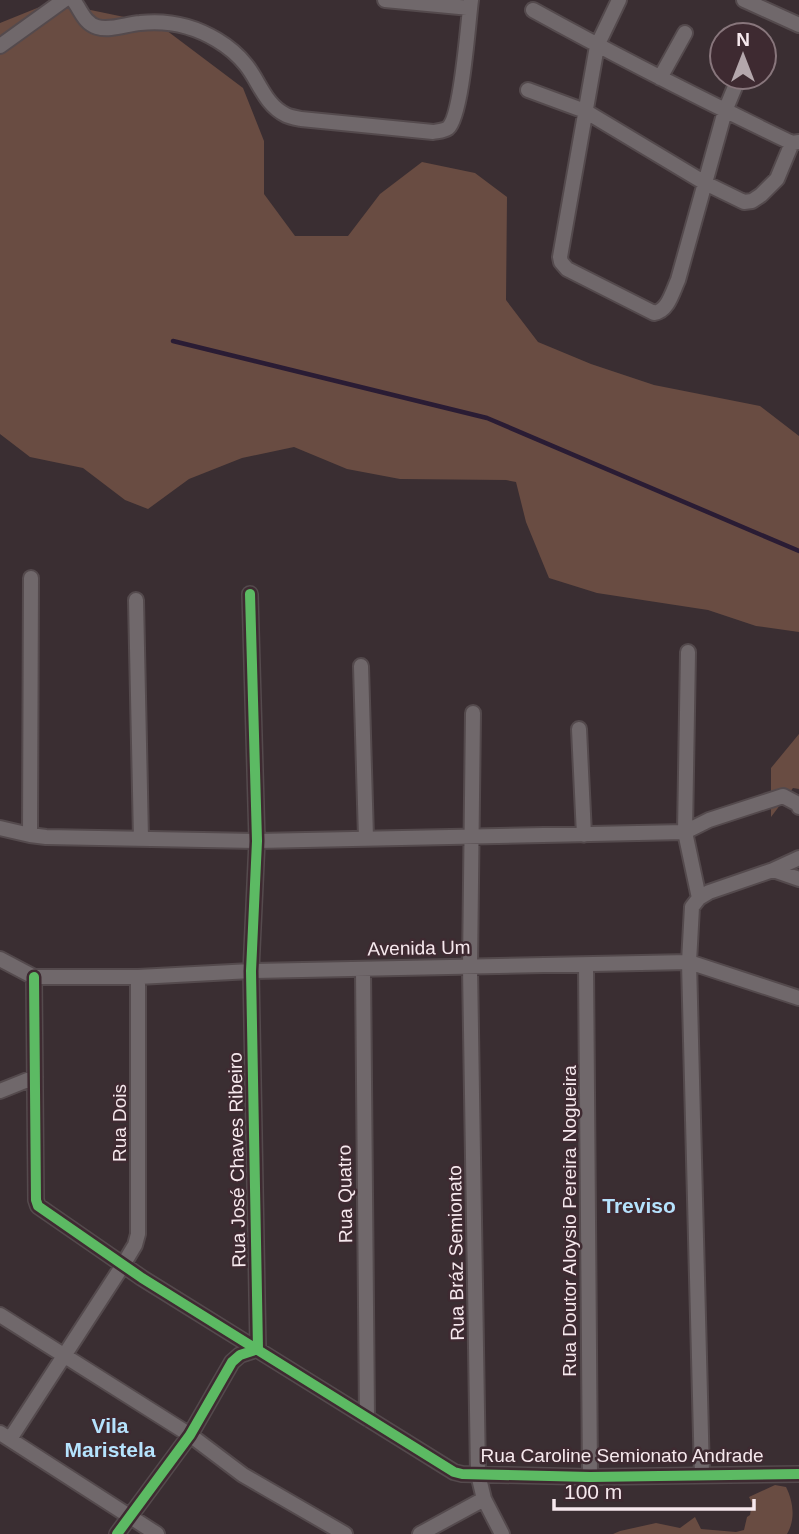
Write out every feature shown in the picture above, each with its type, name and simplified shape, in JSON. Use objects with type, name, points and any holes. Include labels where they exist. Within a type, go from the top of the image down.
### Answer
[{"type":"street","points":[[0,46],[64,0]]},
{"type":"street","points":[[73,0],[89,22],[99,28],[141,22],[172,23],[197,30],[219,41],[246,64],[262,92],[273,106],[286,115],[301,119],[433,132],[445,130],[450,126],[457,107],[470,4],[385,0]]},
{"type":"street","points":[[619,0],[597,46],[560,257],[567,269],[653,313],[666,307],[678,281],[725,111],[733,91]]},
{"type":"street","points":[[744,0],[799,25]]},
{"type":"street","points":[[528,90],[585,111],[705,183],[744,202],[752,201],[761,195],[777,179],[796,143],[725,111],[533,10]]},
{"type":"street","points":[[660,78],[685,33]]},
{"type":"street","points":[[30,578],[30,835]]},
{"type":"street","name":"Rua José Chaves Ribeiro","points":[[250,594],[257,841],[251,971],[257,1349]]},
{"type":"street","points":[[136,600],[141,839]]},
{"type":"street","points":[[688,652],[685,832],[699,898]]},
{"type":"street","points":[[361,666],[366,838]]},
{"type":"street","name":"Rua Bráz Semionato","points":[[473,713],[470,967],[478,1474],[484,1499],[502,1534]]},
{"type":"street","points":[[579,729],[584,835]]},
{"type":"street","points":[[0,828],[30,835],[257,841],[584,835],[685,832],[709,820],[783,796],[799,807]]},
{"type":"street","points":[[702,1475],[689,962],[692,907],[699,898],[709,892],[799,858]]},
{"type":"street","points":[[773,870],[799,879]]},
{"type":"street","points":[[0,959],[34,977]]},
{"type":"street","name":"Avenida Um","points":[[34,977],[138,977],[251,971],[689,962],[799,998]]},
{"type":"street","name":"Rua Doutor Aloysio Pereira Nogueira","points":[[586,965],[590,1477]]},
{"type":"street","name":"Rua Quatro","points":[[363,969],[367,1418]]},
{"type":"street","name":"Rua Caroline Semionato Andrade","points":[[34,977],[36,1200],[38,1206],[123,1265],[447,1469],[462,1474],[590,1477],[799,1474]]},
{"type":"street","name":"Rua Dois","points":[[5,1436],[64,1356],[135,1245],[138,1234],[138,977]]},
{"type":"street","points":[[0,1091],[35,1077]]},
{"type":"street","points":[[0,1315],[190,1435],[243,1475],[345,1534]]},
{"type":"street","points":[[117,1534],[190,1435],[232,1362],[240,1355],[257,1349]]},
{"type":"street","points":[[5,1436],[157,1534]]},
{"type":"street","points":[[420,1534],[484,1499]]},
{"type":"shaded area","points":[[52,2],[158,24],[243,88],[264,141],[264,194],[295,236],[348,236],[380,194],[422,162],[475,173],[507,197],[506,300],[538,342],[591,364],[654,385],[760,406],[799,436],[799,632],[756,626],[708,610],[597,593],[549,578],[526,522],[516,482],[400,479],[347,469],[294,447],[242,458],[189,479],[148,509],[125,500],[83,468],[30,457],[0,434],[0,23]]},
{"type":"shaded area","points":[[799,734],[799,789],[793,788],[771,817],[771,768]]},
{"type":"shaded area","points":[[775,1485],[786,1487],[790,1498],[792,1516],[787,1534],[613,1534],[656,1523],[680,1528],[695,1517],[701,1529],[736,1532],[744,1530],[752,1503],[749,1497]]},
{"type":"waterway","points":[[173,341],[487,418],[799,551]]},
{"type":"cycle path","points":[[117,1534],[190,1435],[232,1362],[240,1355],[258,1349],[251,971],[257,841],[250,594]]},
{"type":"cycle path","points":[[34,977],[38,1206],[142,1278],[454,1472],[590,1477],[799,1474]]},
{"type":"district","name":"Treviso","points":[[639,1205]]},
{"type":"district","name":"Vila Maristela","points":[[110,1437]]}]
